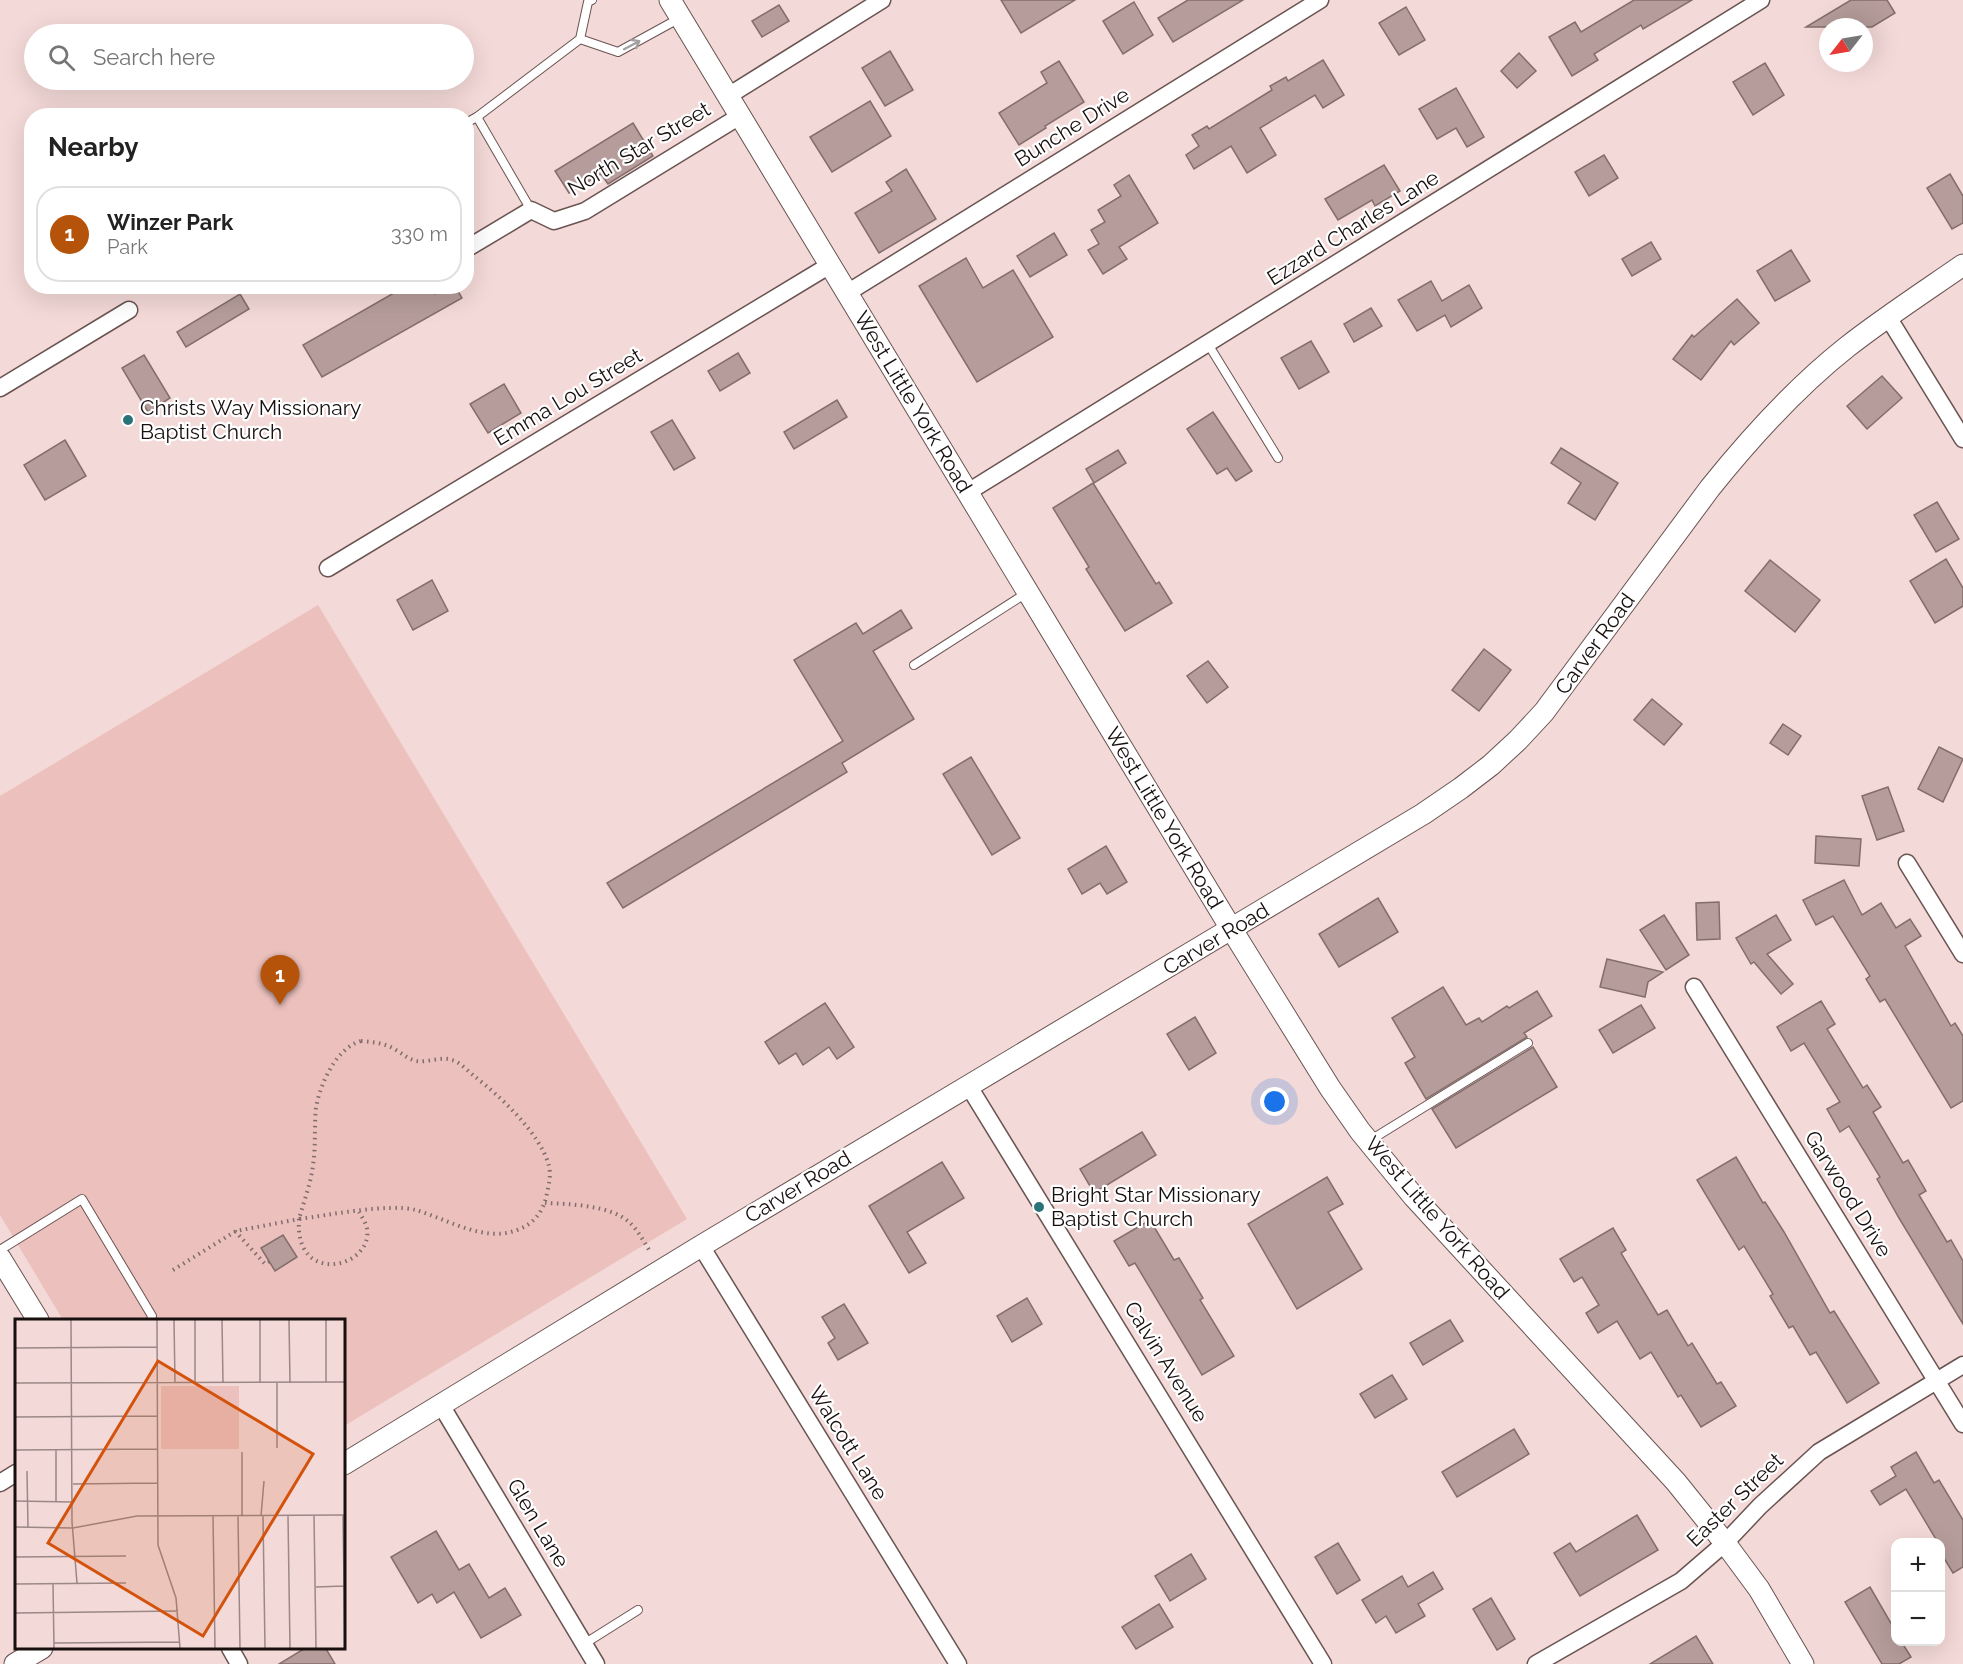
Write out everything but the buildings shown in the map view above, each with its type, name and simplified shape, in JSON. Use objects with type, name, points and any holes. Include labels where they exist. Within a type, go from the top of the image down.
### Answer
[{"type":"street","name":"West Little York Road","points":[[670,0],[1232,930],[1330,1088],[1369,1142],[1414,1197],[1676,1482],[1758,1589],[1803,1664]]},
{"type":"street","points":[[728,96],[882,0]]},
{"type":"street","name":"Bunche Drive","points":[[847,293],[1320,0]]},
{"type":"street","name":"Ezzard Charles Lane","points":[[968,492],[1761,0]]},
{"type":"street","name":"North Star Street","points":[[531,210],[554,221],[585,211],[740,116]]},
{"type":"street","points":[[474,244],[531,210]]},
{"type":"street","name":"Emma Lou Street","points":[[328,568],[830,265]]},
{"type":"street","name":"Carver Road","points":[[345,1463],[968,1085],[1232,930],[1433,808],[1491,765],[1544,712],[1710,488],[1789,398],[1847,348],[1963,265]]},
{"type":"street","points":[[0,388],[129,310]]},
{"type":"street","points":[[1888,317],[1963,439]]},
{"type":"street","points":[[1907,863],[1963,954]]},
{"type":"street","name":"Garwood Drive","points":[[1694,987],[1963,1424]]},
{"type":"street","name":"Calvin Avenue","points":[[968,1085],[1323,1664]]},
{"type":"street","name":"Walcott Lane","points":[[701,1246],[958,1664]]},
{"type":"street","points":[[0,1257],[37,1319]]},
{"type":"street","name":"Easter Street","points":[[1536,1664],[1681,1581],[1725,1543],[1775,1492],[1819,1452],[1963,1365]]},
{"type":"street","name":"Glen Lane","points":[[441,1405],[596,1664]]},
{"type":"street","points":[[0,1483],[15,1474]]},
{"type":"street","points":[[15,1664],[39,1649]]},
{"type":"street","points":[[231,1649],[239,1664]]},
{"type":"lane","points":[[474,119],[580,39],[588,2],[592,0]]},
{"type":"lane","points":[[580,39],[618,52],[681,18]]},
{"type":"lane","points":[[477,117],[531,210]]},
{"type":"lane","points":[[1208,344],[1278,458]]},
{"type":"lane","points":[[915,665],[1028,592]]},
{"type":"lane","points":[[1369,1142],[1528,1043]]},
{"type":"lane","points":[[0,1257],[82,1198],[152,1316],[151,1319]]},
{"type":"lane","points":[[584,1644],[638,1610]]},
{"type":"path","points":[[172,1270],[235,1232],[299,1219],[399,1207],[470,1228],[508,1233],[534,1221],[545,1203],[550,1180],[549,1166],[528,1129],[507,1103],[453,1060],[414,1061],[380,1043],[361,1041],[341,1053],[319,1097],[315,1118],[314,1163],[299,1219],[298,1235],[304,1251],[317,1261],[332,1265],[345,1263],[358,1254],[367,1241],[367,1228],[359,1212]]},
{"type":"path","points":[[545,1203],[609,1211],[623,1217],[636,1230],[663,1269]]},
{"type":"path","points":[[235,1232],[265,1264],[269,1262]]},
{"type":"shaded area","points":[[318,605],[687,1219],[345,1425],[345,1319],[62,1319],[0,1215],[0,796]]},
{"type":"place","name":"Christs Way Missionary Baptist Church","points":[[128,420]]},
{"type":"place","name":"Winzer Park","points":[[280,1005]]},
{"type":"place","name":"Bright Star Missionary Baptist Church","points":[[1039,1207]]}]
